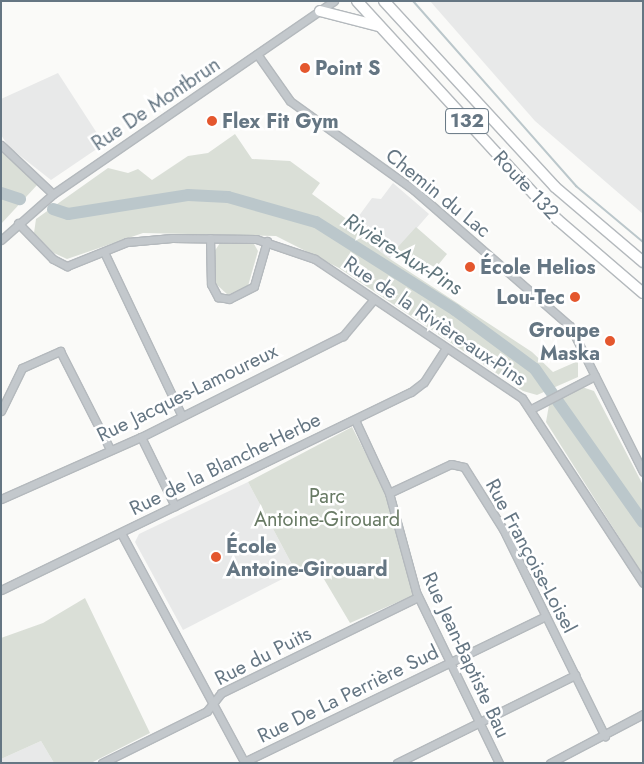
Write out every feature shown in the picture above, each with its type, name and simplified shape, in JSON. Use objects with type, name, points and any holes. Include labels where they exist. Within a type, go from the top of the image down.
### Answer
[{"type":"highway","name":"Route 132","points":[[357,1],[558,220],[643,293]]},
{"type":"highway","name":"Route 132","points":[[384,1],[393,6],[564,197],[643,262]]},
{"type":"highway","points":[[320,12],[380,27]]},
{"type":"street","name":"Rue De Montbrun","points":[[1,240],[52,194],[334,1]]},
{"type":"street","name":"Chemin du Lac","points":[[257,54],[290,101],[414,190],[570,326],[643,472]]},
{"type":"street","points":[[1,145],[52,194]]},
{"type":"street","name":"Rue de la Rivière-aux-Pins","points":[[18,223],[63,265],[137,241],[210,238],[267,241],[313,259],[446,348],[531,409],[643,583]]},
{"type":"street","points":[[210,238],[211,284],[218,296],[229,299],[254,286],[267,241]]},
{"type":"street","points":[[104,252],[181,414]]},
{"type":"street","name":"Rue Jacques-Lamoureux","points":[[1,499],[110,449],[141,437],[181,414],[347,334],[374,299]]},
{"type":"street","name":"Rue de la Blanche-Herbe","points":[[1,590],[355,420],[420,386],[446,348]]},
{"type":"street","points":[[1,411],[22,368],[60,351],[110,449]]},
{"type":"street","points":[[531,409],[547,399],[595,376]]},
{"type":"street","name":"Rue Jean-Baptiste Bau","points":[[355,420],[389,493],[418,597],[499,763]]},
{"type":"street","points":[[141,437],[175,506]]},
{"type":"street","name":"Rue Françoise-Loisel","points":[[389,493],[451,464],[464,467],[503,529],[604,736]]},
{"type":"street","points":[[121,533],[245,763]]},
{"type":"street","name":"Rue du Puits","points":[[102,763],[207,711],[221,693],[418,597]]},
{"type":"street","name":"Rue De La Perrière Sud","points":[[245,763],[546,616]]},
{"type":"street","points":[[397,763],[575,675]]},
{"type":"street","points":[[550,763],[643,714]]},
{"type":"shaded area","points":[[430,1],[643,1],[643,214],[535,121]]},
{"type":"shaded area","points":[[58,73],[104,144],[51,180],[9,147],[1,135],[1,99]]},
{"type":"shaded area","points":[[393,183],[429,214],[390,259],[350,228],[372,198],[381,199]]},
{"type":"shaded area","name":"École Antoine-Girouard","points":[[248,482],[296,572],[183,630],[135,542],[139,534]]},
{"type":"shaded area","points":[[41,741],[54,763],[1,763],[1,759]]},
{"type":"green space","points":[[235,134],[252,159],[290,161],[320,183],[312,194],[352,223],[350,228],[390,259],[532,352],[553,372],[578,361],[578,377],[537,395],[523,391],[339,268],[276,236],[143,233],[67,259],[54,253],[34,233],[36,219],[108,168],[128,173],[138,169],[152,180],[188,156],[208,153]]},
{"type":"green space","points":[[1,151],[38,184],[1,224]]},
{"type":"green space","points":[[416,227],[447,254],[434,270],[424,262],[419,267],[397,248]]},
{"type":"green space","points":[[220,243],[254,244],[258,251],[248,286],[228,295],[216,284],[214,252]]},
{"type":"green space","points":[[582,387],[594,391],[643,485],[643,575],[546,422],[549,405]]},
{"type":"green space","name":"Parc Antoine-Girouard","points":[[352,427],[383,487],[414,595],[350,623],[315,564],[296,572],[248,482]]},
{"type":"green space","points":[[85,598],[150,733],[91,763],[54,763],[41,741],[1,759],[1,638],[43,623]]},
{"type":"waterway","points":[[413,1],[576,186],[643,242]]},
{"type":"waterway","name":"Rivière-Aux-Pins","points":[[1,193],[20,199]]},
{"type":"waterway","name":"Rivière-Aux-Pins","points":[[53,209],[68,214],[188,195],[228,197],[316,222],[455,310],[535,369],[643,522]]},
{"type":"place","name":"Point S","points":[[305,68]]},
{"type":"place","name":"Flex Fit Gym","points":[[212,121]]},
{"type":"place","name":"École Helios","points":[[470,267]]},
{"type":"place","name":"Lou-Tec","points":[[575,297]]},
{"type":"place","name":"Groupe Maska","points":[[610,341]]},
{"type":"place","name":"École Antoine-Girouard","points":[[216,557]]}]
